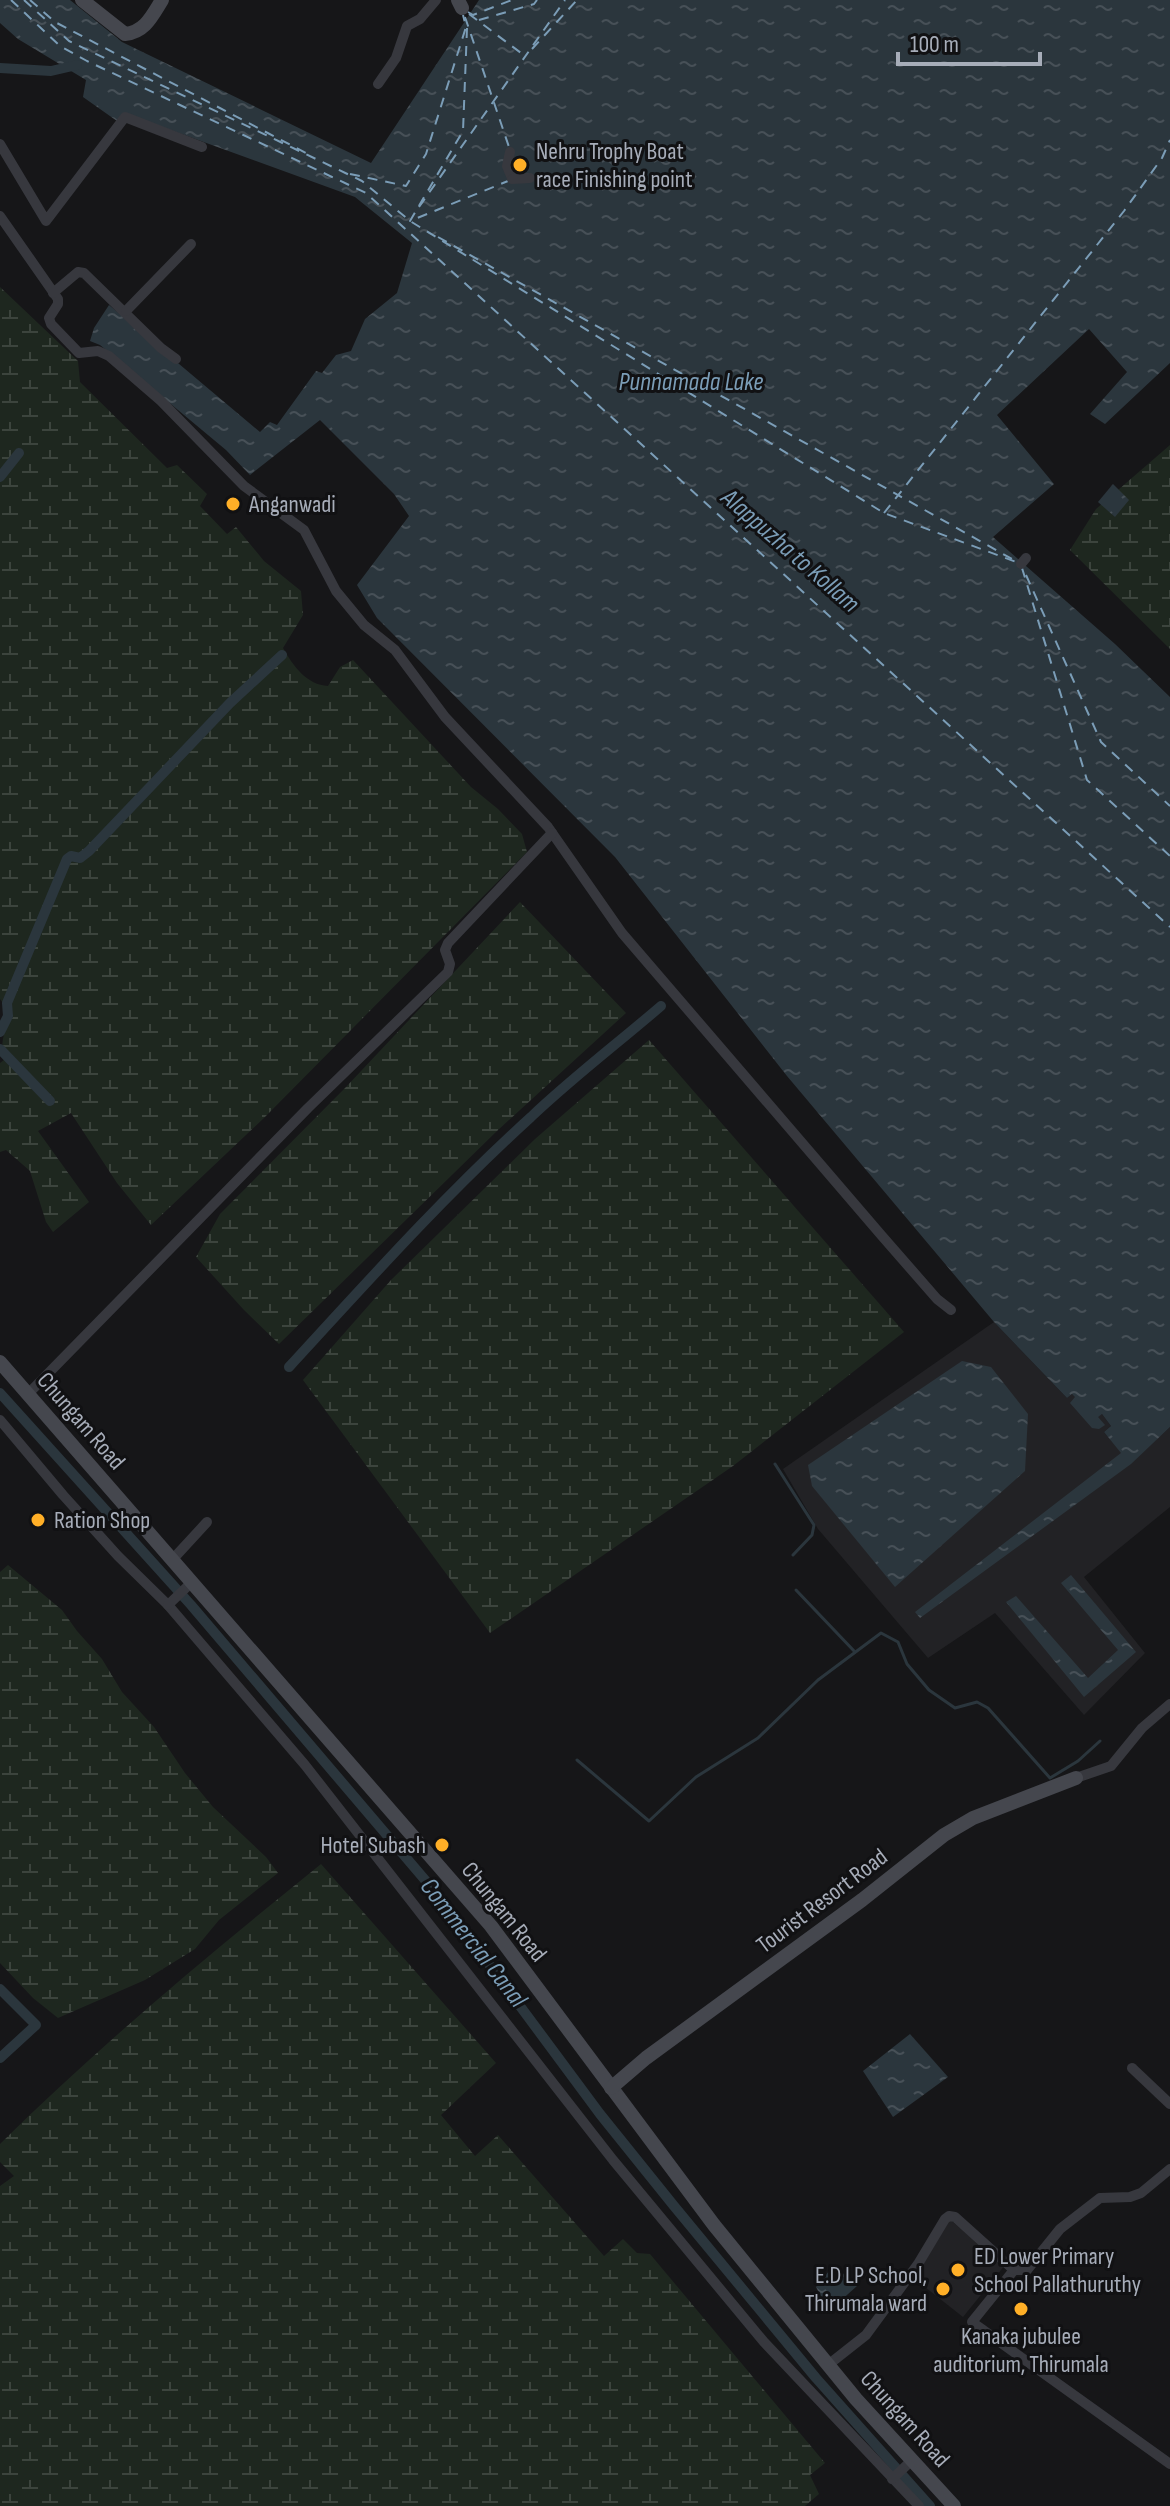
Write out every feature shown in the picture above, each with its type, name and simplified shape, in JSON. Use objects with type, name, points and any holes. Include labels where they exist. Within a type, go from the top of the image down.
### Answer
[{"type":"main road","points":[[82,0],[125,34],[136,33],[145,26],[162,0]]},
{"type":"main road","name":"Chungam Road","points":[[0,1362],[173,1559],[189,1585],[491,1926],[714,2225],[828,2365],[954,2506]]},
{"type":"main road","name":"Tourist Resort Road","points":[[611,2088],[646,2058],[862,1900],[944,1835],[973,1818],[1076,1778]]},
{"type":"street","points":[[378,84],[396,58],[407,26],[420,19],[436,0]]},
{"type":"street","points":[[0,144],[46,221],[125,117],[202,147]]},
{"type":"street","points":[[510,152],[507,166],[512,179],[530,178]]},
{"type":"street","points":[[0,216],[59,302],[49,321],[73,349],[85,354],[98,351],[109,356],[161,401],[244,486],[304,530],[336,591],[364,625],[395,650],[445,717],[552,833],[622,933],[882,1236],[937,1299],[951,1310]]},
{"type":"street","points":[[126,311],[191,244]]},
{"type":"street","points":[[53,293],[81,272],[176,359]]},
{"type":"street","points":[[28,1394],[308,1108],[448,972],[450,964],[445,950],[448,943],[552,833]]},
{"type":"street","points":[[0,1420],[118,1556],[169,1604],[305,1765],[613,2160],[794,2376],[919,2506]]},
{"type":"street","points":[[173,1559],[207,1522]]},
{"type":"street","points":[[169,1604],[189,1585]]},
{"type":"street","points":[[1076,1778],[1111,1766],[1142,1728],[1170,1704]]},
{"type":"street","points":[[1132,2068],[1170,2104]]},
{"type":"street","points":[[828,2365],[866,2335],[949,2216],[955,2217],[1014,2270],[1027,2270],[1060,2229],[1100,2198],[1130,2197],[1141,2193],[1170,2169]]},
{"type":"street","points":[[1014,2270],[972,2322],[1170,2464]]},
{"type":"street","points":[[892,2479],[912,2460]]},
{"type":"shaded area","points":[[994,1322],[1067,1398],[1072,1394],[1098,1416],[1102,1414],[1111,1426],[1104,1432],[1131,1463],[1170,1427],[1170,1507],[1084,1577],[1145,1653],[1084,1715],[995,1613],[928,1658],[818,1529],[783,1469]]},
{"type":"shaded area","name":"ED Lower Primary School Pallathuruthy","points":[[949,2219],[1005,2265],[963,2317],[911,2276]]},
{"type":"green space","points":[[0,287],[78,361],[80,382],[167,468],[177,465],[207,494],[200,506],[227,534],[236,527],[264,561],[301,591],[303,615],[283,648],[301,673],[320,685],[328,686],[340,667],[353,660],[471,787],[522,834],[527,852],[264,1118],[151,1225],[117,1183],[71,1113],[38,1131],[89,1202],[53,1232],[46,1222],[30,1171],[6,1150],[0,1152],[0,1063],[4,1060],[2,1043],[5,1032],[13,1017],[0,999]]},
{"type":"green space","points":[[1170,445],[1170,649],[1070,550],[1096,509]]},
{"type":"green space","points":[[520,902],[626,1013],[497,1131],[279,1344],[196,1257],[220,1214],[346,1087]]},
{"type":"green space","points":[[649,1040],[904,1332],[733,1466],[490,1633],[303,1380],[391,1280],[535,1139]]},
{"type":"green space","points":[[8,1565],[62,1610],[102,1659],[122,1692],[154,1727],[185,1773],[213,1807],[266,1857],[278,1873],[219,1920],[195,1949],[145,1980],[58,2018],[33,1998],[0,1963],[0,1572]]},
{"type":"green space","points":[[321,1864],[496,2063],[441,2115],[475,2156],[498,2135],[604,2256],[623,2239],[637,2253],[650,2254],[825,2463],[810,2475],[819,2494],[805,2506],[0,2506],[0,2186],[14,2176],[0,2162],[0,2144],[157,2000]]},
{"type":"water","name":"Punnamada Lake","points":[[0,0],[70,0],[122,42],[371,163],[479,0],[1170,0],[1170,363],[1105,424],[1090,414],[1127,372],[1089,329],[997,415],[1054,484],[993,537],[1115,644],[1170,697],[1170,1427],[1131,1464],[920,1618],[915,1612],[1121,1453],[1104,1432],[1111,1426],[1102,1414],[1098,1417],[1105,1425],[1099,1429],[1092,1428],[1070,1403],[1075,1397],[1072,1394],[1067,1398],[994,1322],[787,1076],[615,857],[377,618],[357,585],[409,516],[394,494],[320,420],[250,475],[226,450],[100,345],[90,341],[94,328],[109,305],[260,432],[270,422],[277,425],[316,371],[322,373],[336,355],[351,351],[365,319],[397,293],[412,243],[355,197],[143,120],[117,121],[83,97],[86,80],[18,39],[0,23]]},
{"type":"water","points":[[1113,484],[1129,500],[1115,517],[1098,502]]},
{"type":"water","points":[[962,1361],[991,1367],[1028,1414],[1025,1471],[895,1587],[812,1486],[808,1465]]},
{"type":"water","points":[[1071,1575],[1136,1652],[1084,1697],[1006,1602],[1016,1596],[1088,1678],[1118,1650],[1061,1583]]},
{"type":"water","points":[[910,2034],[948,2077],[893,2117],[863,2071]]},
{"type":"water","points":[[834,2265],[857,2286],[829,2311],[816,2287]]},
{"type":"waterway","points":[[0,68],[51,71],[77,65]]},
{"type":"waterway","points":[[0,477],[19,453]]},
{"type":"waterway","points":[[0,1032],[8,1016],[7,1003],[67,859],[71,856],[80,858],[89,851],[230,703],[282,655]]},
{"type":"waterway","points":[[289,1367],[468,1177],[563,1088],[661,1006]]},
{"type":"waterway","points":[[0,1049],[50,1101]]},
{"type":"waterway","name":"Commercial Canal","points":[[0,1393],[191,1605],[437,1894],[600,2114],[674,2206],[816,2378],[930,2506]]},
{"type":"waterway","points":[[775,1464],[814,1525],[812,1535],[793,1555]]},
{"type":"waterway","points":[[796,1590],[855,1652]]},
{"type":"waterway","points":[[577,1760],[649,1821],[696,1777],[758,1738],[818,1680],[881,1633],[898,1642],[907,1664],[929,1690],[955,1708],[977,1702],[988,1708],[1050,1778],[1078,1761],[1100,1741]]},
{"type":"waterway","points":[[0,1989],[36,2025],[0,2058]]},
{"type":"ferry route","points":[[11,0],[60,46],[87,61],[366,193],[1170,927]]},
{"type":"ferry route","points":[[24,0],[69,41],[362,181],[410,221],[884,513],[1019,563]]},
{"type":"ferry route","points":[[30,0],[55,22],[308,154]]},
{"type":"ferry route","points":[[468,12],[473,15],[512,0]]},
{"type":"ferry route","points":[[479,20],[534,4],[537,0]]},
{"type":"ferry route","points":[[419,207],[565,0]]},
{"type":"ferry route","points":[[532,49],[577,0]]},
{"type":"ferry route","points":[[469,14],[525,56]]},
{"type":"ferry route","points":[[350,174],[406,186],[426,154],[466,27],[463,15]]},
{"type":"ferry route","points":[[465,17],[509,147]]},
{"type":"ferry route","points":[[467,28],[463,131],[410,221],[508,181]]},
{"type":"ferry route","points":[[884,513],[1124,211],[1162,158],[1170,140]]},
{"type":"ferry route","points":[[438,237],[1012,559]]},
{"type":"ferry route","points":[[1022,568],[1087,780],[1170,856]]},
{"type":"ferry route","points":[[1026,575],[1101,742],[1170,806]]},
{"type":"place","name":"Nehru Trophy Boat race Finishing point","points":[[520,165]]},
{"type":"place","name":"Anganwadi","points":[[233,504]]},
{"type":"place","name":"Ration Shop","points":[[38,1520]]},
{"type":"place","name":"Hotel Subash","points":[[442,1845]]},
{"type":"place","name":"ED Lower Primary School Pallathuruthy","points":[[958,2270]]},
{"type":"place","name":"E.D LP School, Thirumala ward","points":[[943,2289]]},
{"type":"place","name":"Kanaka jubulee auditorium, Thirumala","points":[[1021,2309]]},
{"type":"water label","name":"Alappuzha to Kollam","points":[[790,551]]}]
